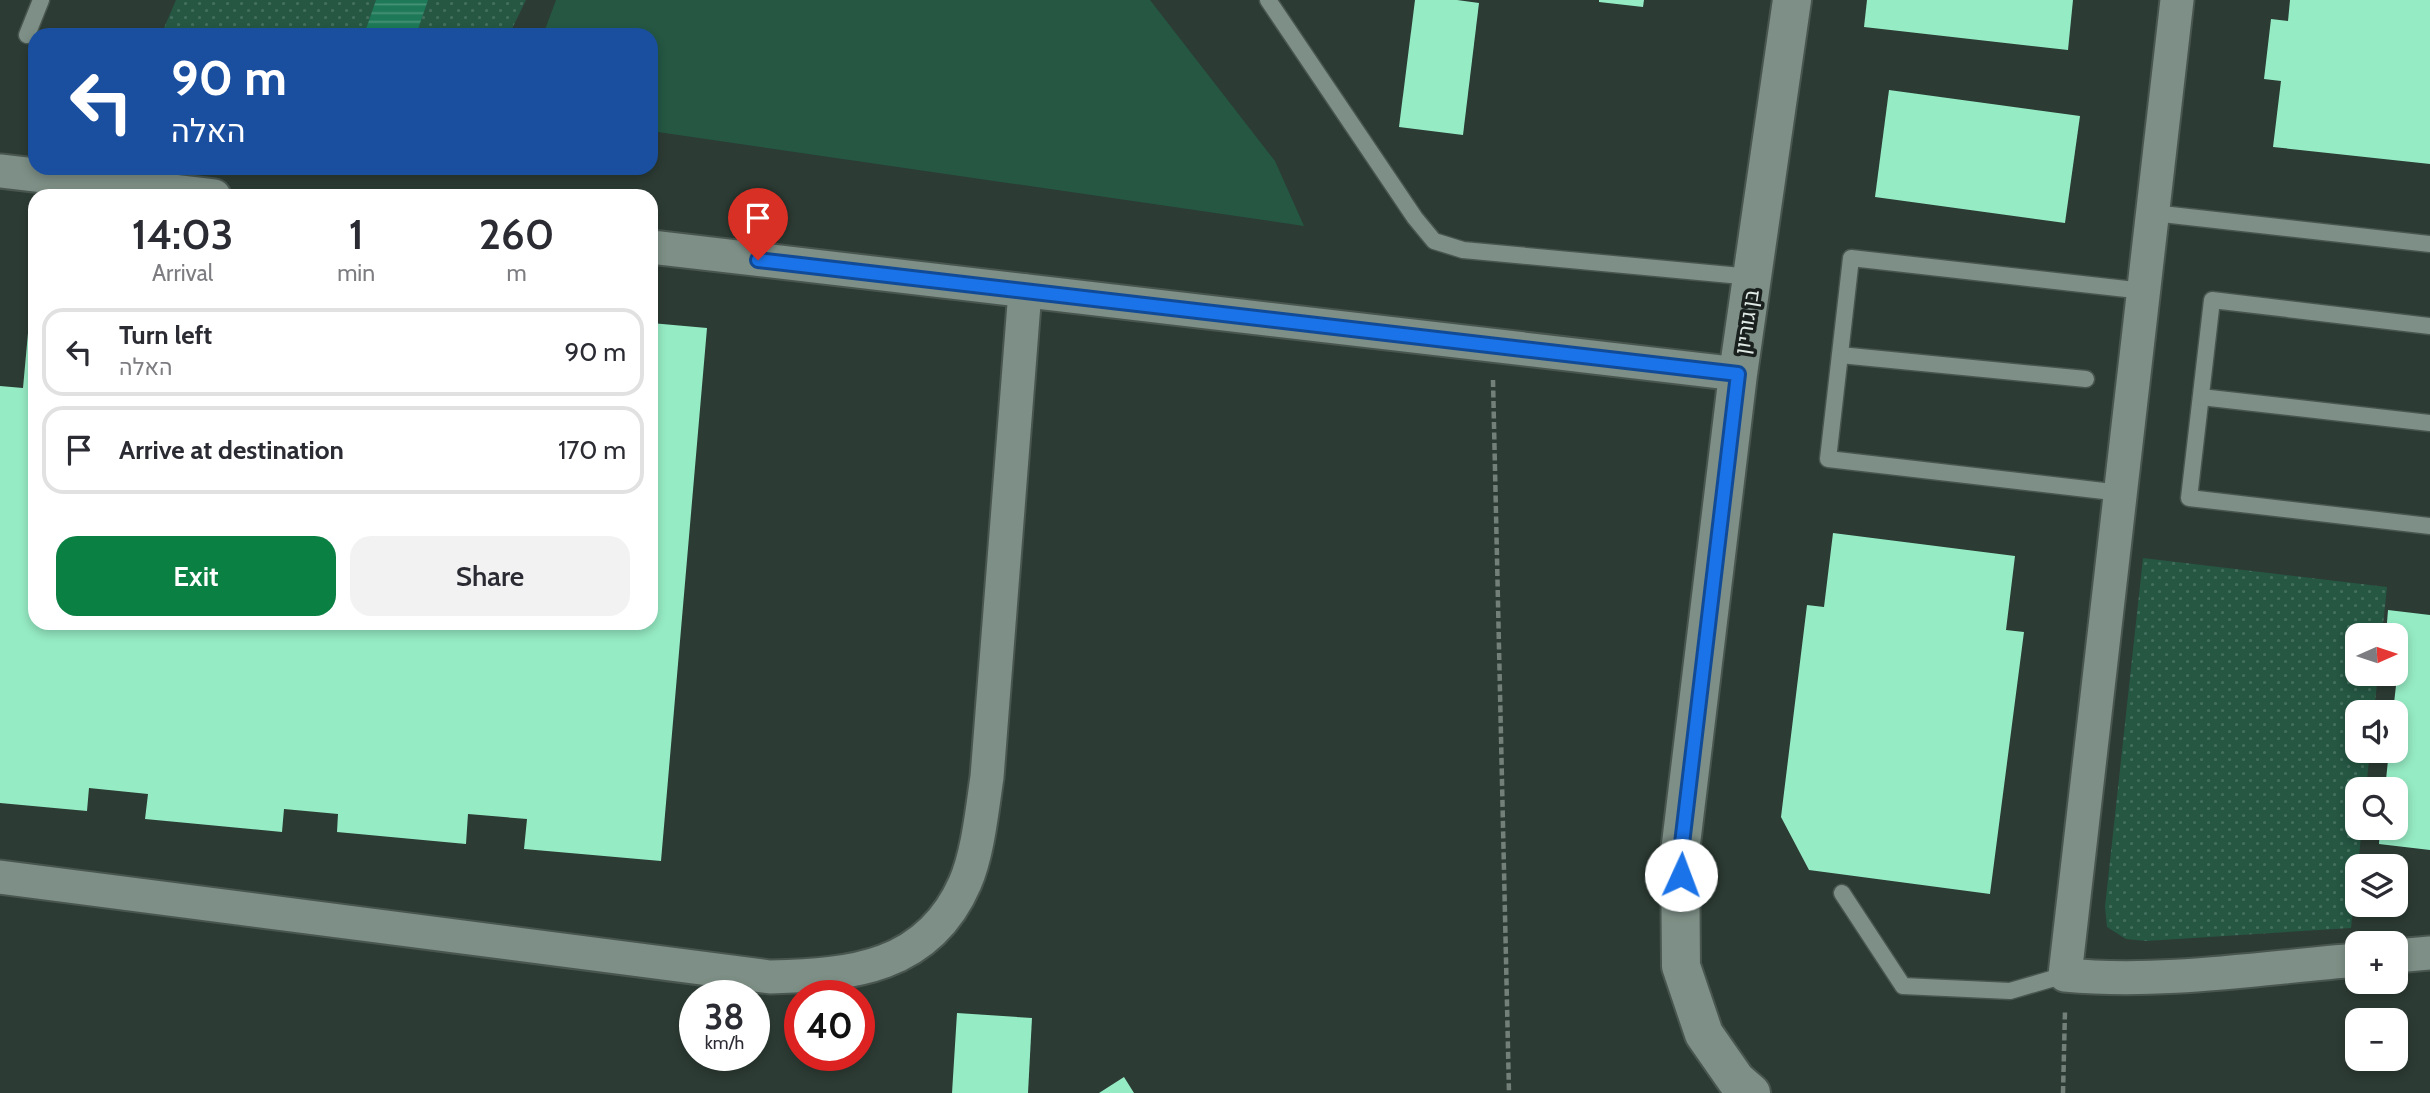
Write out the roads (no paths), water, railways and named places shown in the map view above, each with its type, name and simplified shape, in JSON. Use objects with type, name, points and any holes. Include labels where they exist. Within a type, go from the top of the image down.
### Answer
[{"type":"street","name":"בן גוריון","points":[[1751,1093],[1735,1080],[1704,1034],[1681,966],[1681,852],[1738,374],[1792,0]]},
{"type":"street","points":[[2177,0],[2065,975],[2112,979],[2154,978],[2345,961]]},
{"type":"street","points":[[0,171],[28,174]]},
{"type":"street","points":[[34,175],[154,189]]},
{"type":"street","points":[[658,248],[1738,374]]},
{"type":"street","points":[[0,877],[770,977],[826,976],[874,965],[914,948],[946,915],[965,882],[978,832],[988,764],[1025,291]]},
{"type":"street","points":[[2408,955],[2430,953]]},
{"type":"lane","points":[[29,28],[41,0]]},
{"type":"lane","points":[[1268,0],[1415,218],[1434,241],[1463,250],[1754,277]]},
{"type":"lane","points":[[2153,214],[2430,244]]},
{"type":"lane","points":[[2121,493],[1828,459],[1851,258],[2144,291]]},
{"type":"lane","points":[[2430,326],[2212,300],[2189,498],[2430,526]]},
{"type":"lane","points":[[1840,355],[2086,379]]},
{"type":"lane","points":[[2201,397],[2430,423]]},
{"type":"lane","points":[[1842,892],[1903,986],[2010,991],[2065,975]]}]
